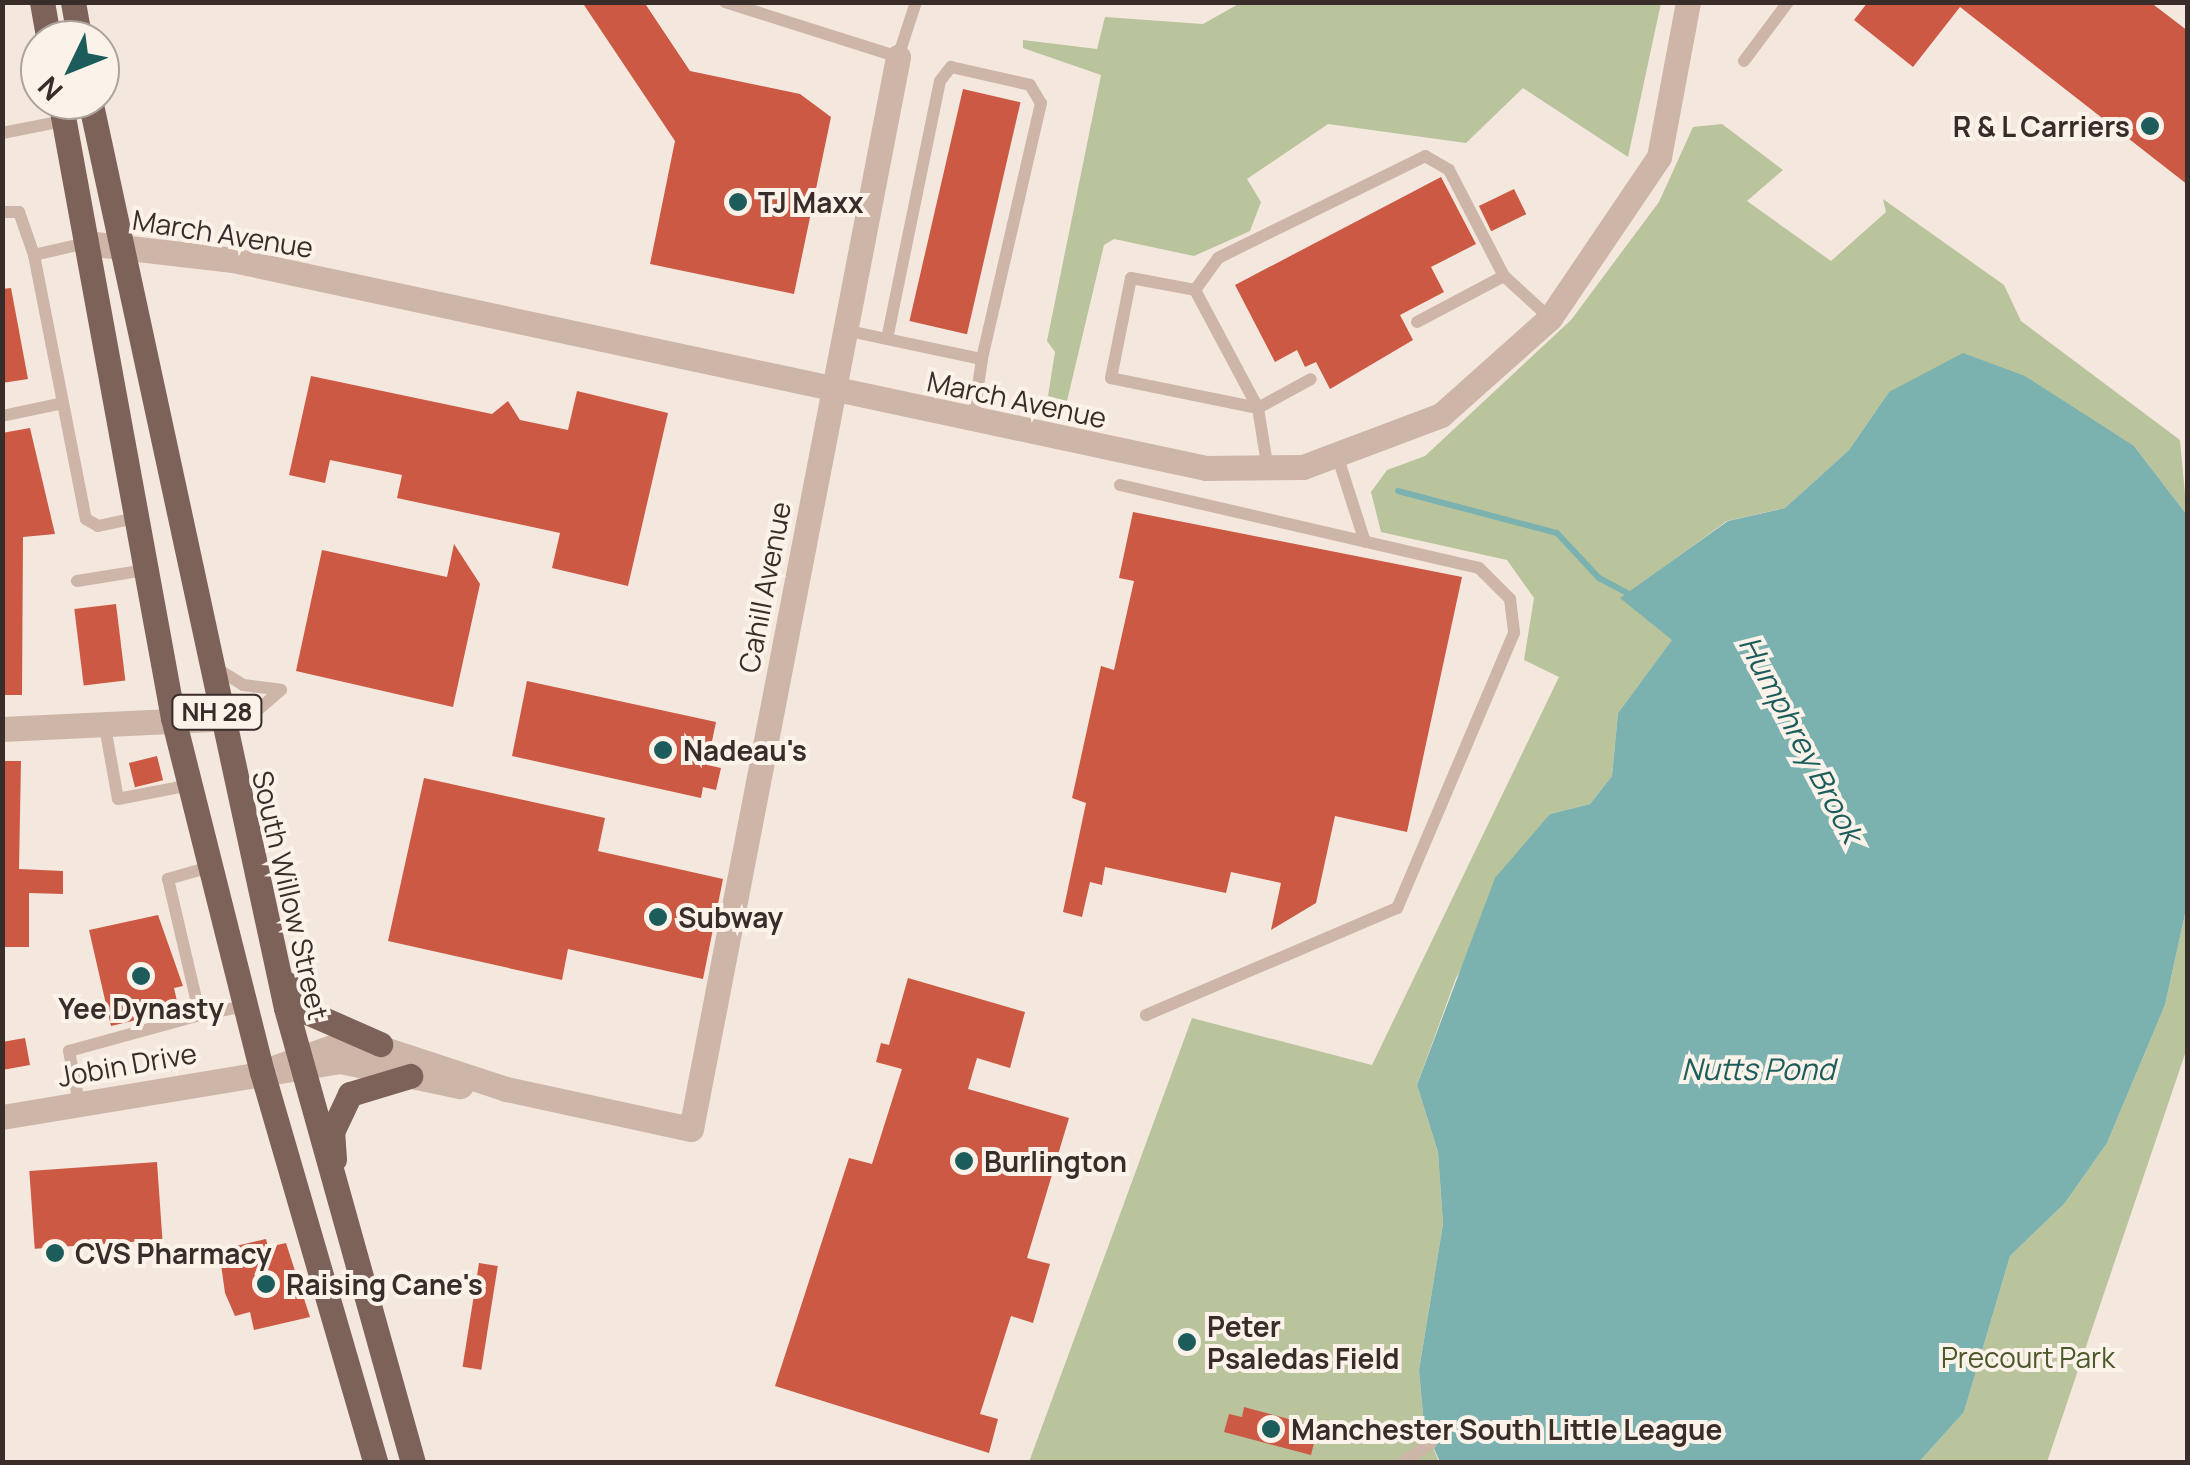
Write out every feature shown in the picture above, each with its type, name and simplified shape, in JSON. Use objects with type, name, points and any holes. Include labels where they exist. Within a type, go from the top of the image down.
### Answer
[{"type":"main road","name":"NH 28","points":[[64,120],[173,718],[262,1072],[375,1462]]},
{"type":"main road","name":"South Willow Street","points":[[94,120],[116,247],[210,664],[218,720],[298,1060],[413,1462]]},
{"type":"main road","points":[[272,948],[298,1006],[380,1044]]},
{"type":"main road","points":[[346,1238],[336,1116],[359,1087],[410,1076]]},
{"type":"street","name":"March Avenue","points":[[86,244],[233,260],[1206,468],[1268,470],[1338,458],[1441,415],[1550,318],[1659,157],[1688,2]]},
{"type":"street","name":"Cahill Avenue","points":[[506,1090],[691,1129],[898,56]]},
{"type":"street","points":[[2,729],[105,726],[173,718],[218,720]]},
{"type":"street","points":[[298,1060],[334,1039],[380,1044],[506,1090]]},
{"type":"street","points":[[298,1060],[363,1062],[410,1076],[506,1090]]},
{"type":"street","name":"Jobin Drive","points":[[2,1117],[262,1072],[298,1060]]},
{"type":"lane","points":[[725,2],[898,56],[916,2]]},
{"type":"lane","points":[[1744,60],[1788,2]]},
{"type":"lane","points":[[887,339],[940,81],[951,67],[1030,85],[1041,103],[982,359],[972,420]]},
{"type":"lane","points":[[2,133],[36,120]]},
{"type":"lane","points":[[1195,290],[1218,258],[1425,156],[1449,170],[1504,276],[1550,318]]},
{"type":"lane","points":[[2,212],[19,212],[34,255],[86,518],[98,526],[136,518]]},
{"type":"lane","points":[[34,255],[86,244]]},
{"type":"lane","points":[[1417,322],[1504,276]]},
{"type":"lane","points":[[1195,290],[1131,278],[1110,378],[1258,408],[1312,379]]},
{"type":"lane","points":[[1195,290],[1258,408],[1268,470]]},
{"type":"lane","points":[[844,330],[982,359]]},
{"type":"lane","points":[[2,416],[63,403]]},
{"type":"lane","points":[[1338,458],[1365,542]]},
{"type":"lane","points":[[1120,485],[1479,568],[1510,599],[1514,633],[1417,870],[1397,908],[1146,1014]]},
{"type":"lane","points":[[77,581],[146,570]]},
{"type":"lane","points":[[210,664],[244,684],[281,690],[246,720],[218,720]]},
{"type":"lane","points":[[105,726],[118,799],[190,785]]},
{"type":"lane","points":[[200,1015],[168,879],[210,867]]},
{"type":"lane","points":[[79,1103],[70,1050],[245,1006]]},
{"type":"lane","points":[[1403,1462],[1431,1443]]},
{"type":"green space","points":[[1242,2],[1661,3],[1628,157],[1523,88],[1466,143],[1328,124],[1247,179],[1261,202],[1250,231],[1194,256],[1114,239],[1104,245],[1067,401],[1048,396],[1055,352],[1047,341],[1101,75],[1023,48],[1023,40],[1097,49],[1105,17],[1203,24]]},
{"type":"green space","points":[[1722,124],[1783,170],[1747,201],[1831,261],[1886,212],[1883,199],[2004,285],[2021,321],[2180,440],[2187,515],[2134,446],[1889,392],[1849,450],[1785,508],[1727,521],[1621,598],[1673,639],[1618,713],[1612,776],[1590,804],[1550,814],[1456,978],[1417,1085],[1438,1152],[1443,1224],[1419,1370],[1424,1426],[1439,1462],[1029,1462],[1192,1018],[1372,1065],[1559,677],[1524,660],[1534,598],[1507,560],[1381,532],[1371,492],[1387,470],[1425,456],[1571,320],[1659,202],[1693,127]]},
{"type":"green space","name":"Precourt Park","points":[[2187,905],[2187,1048],[2047,1462],[1919,1462],[1964,1412],[2010,1256],[2065,1203],[2107,1143],[2165,1005]]},
{"type":"water","name":"Nutts Pond","points":[[1963,353],[2025,376],[2134,446],[2187,515],[2187,905],[2165,1005],[2107,1143],[2065,1203],[2010,1256],[1964,1412],[1919,1462],[1440,1462],[1424,1426],[1419,1370],[1443,1224],[1438,1152],[1417,1085],[1495,878],[1550,814],[1590,804],[1612,776],[1618,713],[1672,640],[1620,598],[1728,521],[1785,508],[1849,450],[1889,392]]},
{"type":"building","name":"TJ Maxx","points":[[582,2],[644,2],[690,71],[800,94],[831,117],[794,294],[650,264],[675,141]]},
{"type":"building","name":"R & L Carriers","points":[[1868,2],[2150,2],[2188,31],[2188,185],[1960,7],[1913,67],[1854,20]]},
{"type":"building","points":[[963,89],[1020,102],[967,334],[909,321]]},
{"type":"building","points":[[1441,177],[1476,244],[1431,267],[1444,292],[1400,315],[1413,340],[1330,389],[1316,362],[1305,367],[1297,350],[1275,362],[1235,285]]},
{"type":"building","points":[[1514,189],[1526,214],[1491,231],[1479,206]]},
{"type":"building","points":[[11,288],[28,379],[2,383],[2,289]]},
{"type":"building","points":[[311,376],[492,414],[508,401],[520,420],[568,430],[577,391],[668,413],[628,586],[552,568],[560,533],[397,498],[402,475],[330,460],[325,483],[289,475]]},
{"type":"building","points":[[30,428],[55,534],[23,537],[22,695],[2,695],[2,433]]},
{"type":"building","points":[[1133,512],[1462,577],[1407,832],[1335,816],[1316,903],[1271,930],[1281,883],[1231,872],[1226,893],[1105,867],[1102,885],[1090,882],[1082,917],[1063,912],[1086,803],[1072,798],[1101,666],[1114,670],[1134,581],[1119,578]]},
{"type":"building","points":[[454,544],[480,584],[453,707],[296,671],[322,550],[447,577]]},
{"type":"building","points":[[116,604],[125,680],[84,686],[74,609]]},
{"type":"building","points":[[527,681],[716,722],[707,765],[721,768],[716,790],[703,787],[701,798],[512,756]]},
{"type":"building","points":[[157,756],[163,780],[135,787],[129,763]]},
{"type":"building","points":[[2,761],[21,761],[19,869],[63,871],[63,894],[29,893],[29,947],[5,947]]},
{"type":"building","points":[[424,778],[605,818],[598,851],[723,879],[703,979],[568,949],[562,980],[388,941]]},
{"type":"building","name":"Yee Dynasty","points":[[158,915],[183,986],[174,988],[179,1010],[111,1026],[89,930]]},
{"type":"building","points":[[908,978],[1025,1012],[1010,1068],[977,1058],[968,1089],[1069,1118],[1027,1258],[1050,1264],[1033,1323],[1011,1316],[980,1414],[998,1419],[989,1453],[775,1386],[849,1158],[872,1164],[902,1069],[876,1062],[881,1043],[889,1045]]},
{"type":"building","points":[[25,1038],[30,1065],[2,1070],[2,1042]]},
{"type":"building","name":"CVS Pharmacy","points":[[157,1162],[162,1240],[35,1249],[29,1171]]},
{"type":"building","points":[[266,1239],[268,1247],[286,1243],[310,1317],[254,1330],[250,1312],[235,1316],[225,1293],[219,1250]]},
{"type":"building","points":[[479,1263],[498,1266],[481,1370],[463,1367]]},
{"type":"building","name":"Manchester South Little League","points":[[1244,1407],[1318,1427],[1311,1455],[1224,1432],[1229,1414],[1242,1417]]},
{"type":"waterway","name":"Humphrey Brook","points":[[1398,491],[1557,533],[1599,578],[1631,595]]},
{"type":"place","name":"R & L Carriers","points":[[2150,126]]},
{"type":"place","name":"TJ Maxx","points":[[738,202]]},
{"type":"place","name":"Nadeau's","points":[[663,750]]},
{"type":"place","name":"Subway","points":[[658,917]]},
{"type":"place","name":"Yee Dynasty","points":[[141,976]]},
{"type":"place","name":"Burlington","points":[[964,1161]]},
{"type":"place","name":"CVS Pharmacy","points":[[55,1253]]},
{"type":"place","name":"Raising Cane's","points":[[266,1284]]},
{"type":"place","name":"Peter Psaledas Field","points":[[1187,1342]]},
{"type":"place","name":"Manchester South Little League","points":[[1271,1429]]}]
